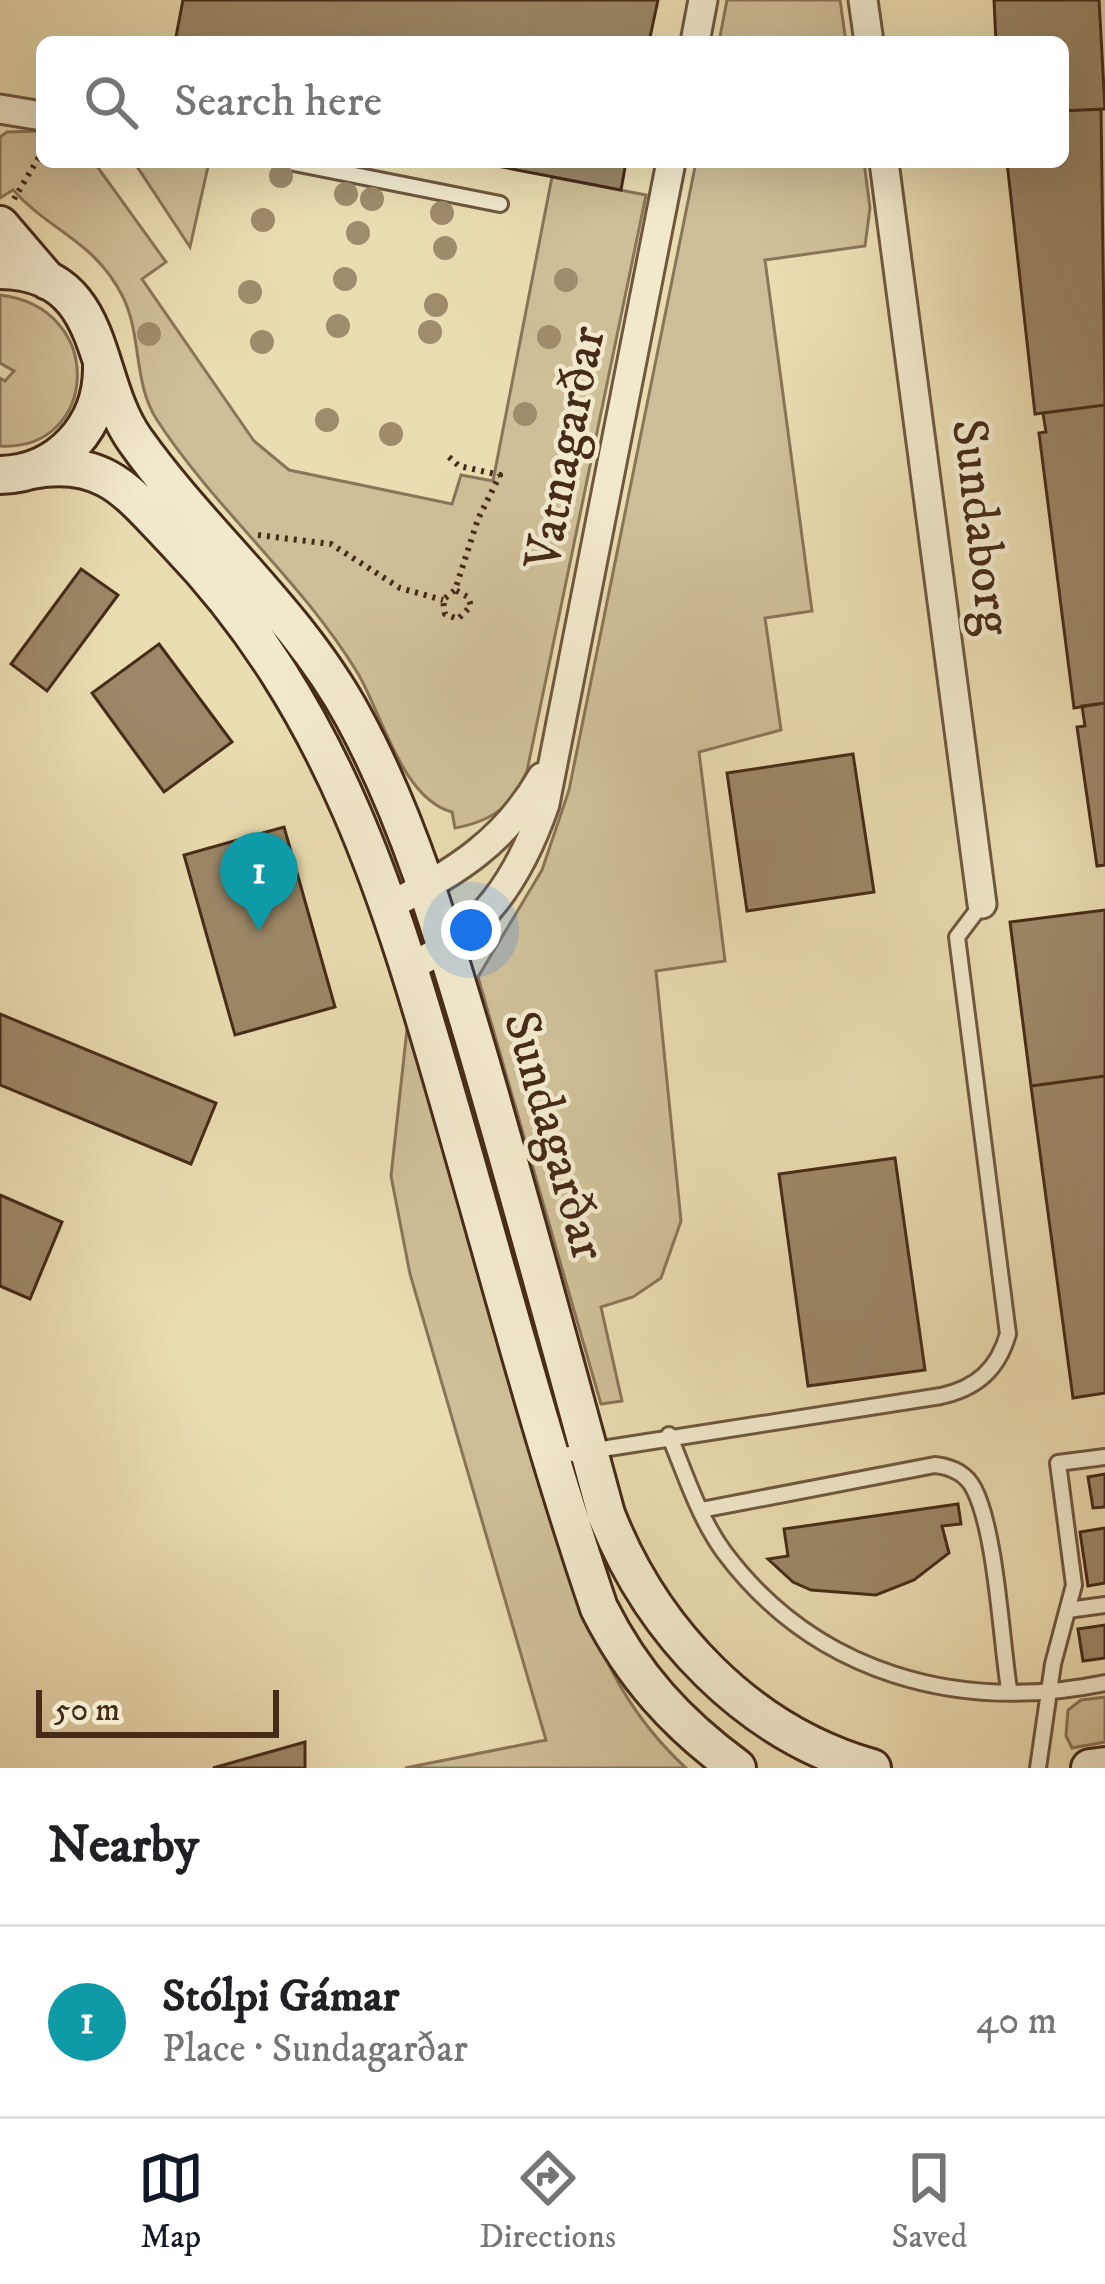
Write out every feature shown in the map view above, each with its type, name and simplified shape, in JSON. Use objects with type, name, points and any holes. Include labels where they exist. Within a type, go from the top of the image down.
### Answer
[{"type":"main road","name":"Sundagarðar","points":[[1,217],[48,281],[74,300],[92,326],[131,436],[230,547],[328,674],[371,753],[409,896],[410,966],[599,1608],[623,1657],[662,1705],[737,1768]]},
{"type":"main road","points":[[0,270],[48,281]]},
{"type":"main road","name":"Sundagarðar","points":[[16,473],[80,438],[103,386],[102,357]]},
{"type":"main road","name":"Sundagarðar","points":[[16,473],[73,466],[95,471],[125,490],[203,571],[274,660],[409,896],[448,950],[589,1449],[627,1567],[681,1644],[731,1692],[833,1762],[872,1768]]},
{"type":"main road","points":[[1090,1768],[1105,1766]]},
{"type":"street","points":[[695,36],[703,0]]},
{"type":"street","points":[[863,0],[868,36]]},
{"type":"street","points":[[0,109],[36,115]]},
{"type":"street","name":"Vatnagarðar","points":[[410,966],[448,950],[508,887],[531,844],[556,752],[670,168]]},
{"type":"street","name":"Sundaborg","points":[[885,168],[982,904]]},
{"type":"street","name":"Vatnagarðar","points":[[409,896],[493,843],[524,808],[556,752]]},
{"type":"lane","points":[[320,168],[500,204]]},
{"type":"lane","points":[[551,1457],[941,1396],[972,1386],[996,1364],[1007,1334],[957,937],[982,904]]},
{"type":"lane","points":[[669,1435],[721,1549],[765,1601],[837,1652],[894,1679],[1048,1690],[1105,1683]]},
{"type":"lane","points":[[1038,1768],[1048,1690],[1074,1585],[1058,1463],[1105,1457]]},
{"type":"lane","points":[[701,1510],[935,1465],[954,1468],[974,1487],[983,1520],[1009,1689]]},
{"type":"lane","points":[[1068,1610],[1105,1605]]},
{"type":"path","points":[[1,217],[36,164]]},
{"type":"path","points":[[443,600],[455,590],[478,519],[500,475],[459,466],[449,458]]},
{"type":"path","points":[[242,536],[294,536],[331,544],[400,588],[443,600]]},
{"type":"path","points":[[443,600],[445,614],[463,618],[470,601],[455,590]]},
{"type":"shaded area","points":[[727,0],[840,0],[845,36],[720,36]]},
{"type":"shaded area","points":[[36,131],[36,168],[98,168],[166,262],[142,279],[254,441],[289,470],[452,504],[461,475],[493,481],[552,177],[646,195],[527,771],[507,803],[490,816],[455,828],[452,812],[419,790],[335,638],[180,453],[149,406],[129,312],[112,278],[86,250],[13,190],[0,198],[0,137],[7,132]]},
{"type":"shaded area","points":[[138,168],[208,168],[190,247]]},
{"type":"shaded area","points":[[695,168],[865,168],[870,208],[865,246],[765,260],[812,611],[765,618],[781,730],[699,752],[725,961],[656,971],[681,1221],[661,1278],[633,1297],[601,1307],[622,1401],[601,1404],[478,977],[542,870],[569,790]]},
{"type":"shaded area","points":[[0,295],[35,305],[59,325],[73,350],[77,378],[72,404],[57,427],[33,442],[0,446],[0,378],[5,381],[14,371],[0,363]]},
{"type":"shaded area","points":[[408,1020],[580,1596],[622,1689],[650,1730],[686,1768],[405,1768],[546,1740],[410,1274],[391,1176]]},
{"type":"shaded area","points":[[1105,1697],[1105,1742],[1072,1748],[1066,1736],[1068,1710],[1081,1700]]},
{"type":"building","points":[[183,0],[658,0],[650,36],[176,36]]},
{"type":"building","points":[[994,0],[1099,0],[1105,109],[1069,111],[1069,36],[996,36]]},
{"type":"building","points":[[1101,109],[1105,405],[1035,414],[1008,168],[1069,168],[1069,111]]},
{"type":"building","points":[[507,168],[625,168],[621,190]]},
{"type":"building","points":[[1105,405],[1105,703],[1074,708],[1039,433],[1046,432],[1043,413]]},
{"type":"building","points":[[81,569],[118,595],[47,691],[11,664]]},
{"type":"building","points":[[159,644],[232,742],[164,792],[92,693]]},
{"type":"building","points":[[1105,703],[1105,865],[1097,866],[1077,727],[1085,726],[1082,706]]},
{"type":"building","points":[[853,754],[874,892],[747,911],[727,773]]},
{"type":"building","points":[[284,827],[335,1007],[235,1035],[184,855]]},
{"type":"building","points":[[1105,910],[1105,1076],[1031,1086],[1010,922]]},
{"type":"building","points":[[0,1014],[216,1103],[191,1164],[0,1085]]},
{"type":"building","points":[[1105,1076],[1105,1393],[1073,1398],[1031,1086]]},
{"type":"building","points":[[895,1158],[925,1370],[808,1386],[779,1174]]},
{"type":"building","points":[[0,1195],[62,1222],[30,1299],[0,1286]]},
{"type":"building","points":[[1105,1474],[1105,1507],[1093,1508],[1088,1477]]},
{"type":"building","points":[[958,1504],[961,1524],[942,1526],[949,1553],[914,1580],[876,1595],[811,1590],[793,1582],[768,1559],[788,1556],[784,1529]]},
{"type":"building","points":[[1105,1528],[1105,1583],[1088,1586],[1080,1532]]},
{"type":"building","points":[[1105,1625],[1105,1658],[1083,1661],[1078,1629]]},
{"type":"building","points":[[305,1742],[305,1768],[213,1768]]},
{"type":"place","name":"Stólpi Gámar","points":[[259,931]]}]
